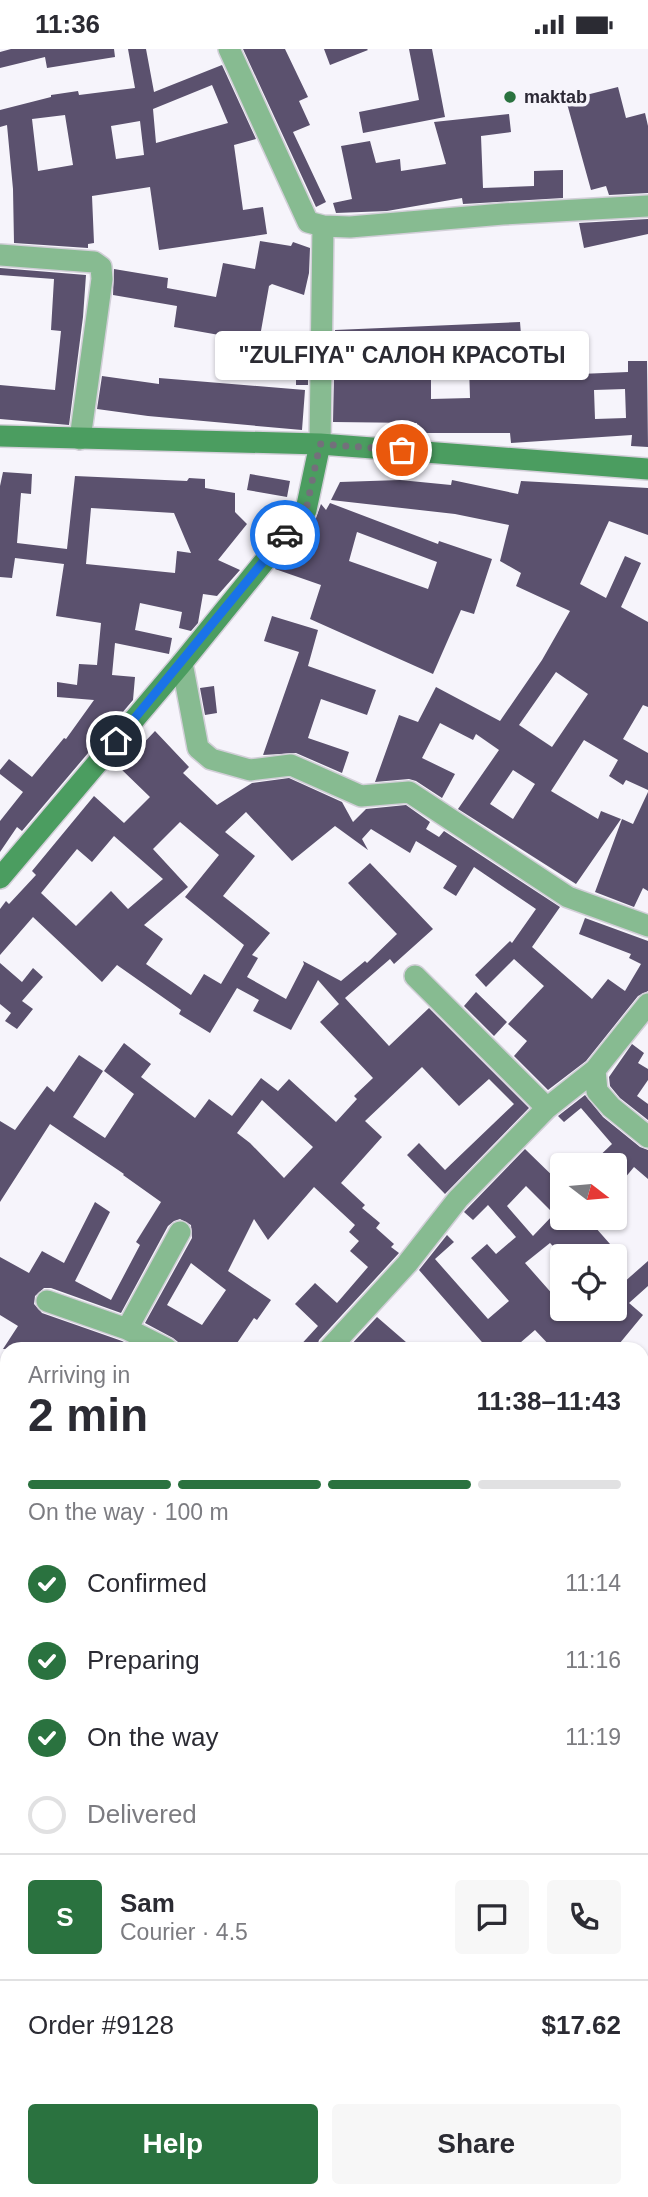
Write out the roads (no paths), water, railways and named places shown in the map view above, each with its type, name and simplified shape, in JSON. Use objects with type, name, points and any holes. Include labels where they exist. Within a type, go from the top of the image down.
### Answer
[{"type":"main road","points":[[0,436],[320,444],[648,469]]},
{"type":"main road","points":[[0,878],[182,663],[306,510],[320,444]]},
{"type":"street","points":[[229,49],[308,222],[323,226],[350,227],[503,213],[648,206]]},
{"type":"street","points":[[320,444],[323,226]]},
{"type":"street","points":[[0,255],[94,261],[101,267],[102,279],[80,439]]},
{"type":"street","points":[[182,663],[198,748],[211,759],[250,771],[291,765],[361,796],[409,792],[568,897],[648,926]]},
{"type":"street","points":[[415,976],[547,1108]]},
{"type":"street","points":[[335,1342],[407,1264],[458,1199],[547,1108],[595,1070],[648,1004]]},
{"type":"street","points":[[595,1070],[597,1091],[611,1107],[648,1137]]},
{"type":"street","points":[[127,1329],[180,1232]]},
{"type":"street","points":[[47,1301],[127,1329],[142,1342]]},
{"type":"place","name":"maktab","points":[[510,97]]},
{"type":"place","name":"\"ZULFIYA\" САЛОН КРАСОТЫ","points":[[402,450]]}]
